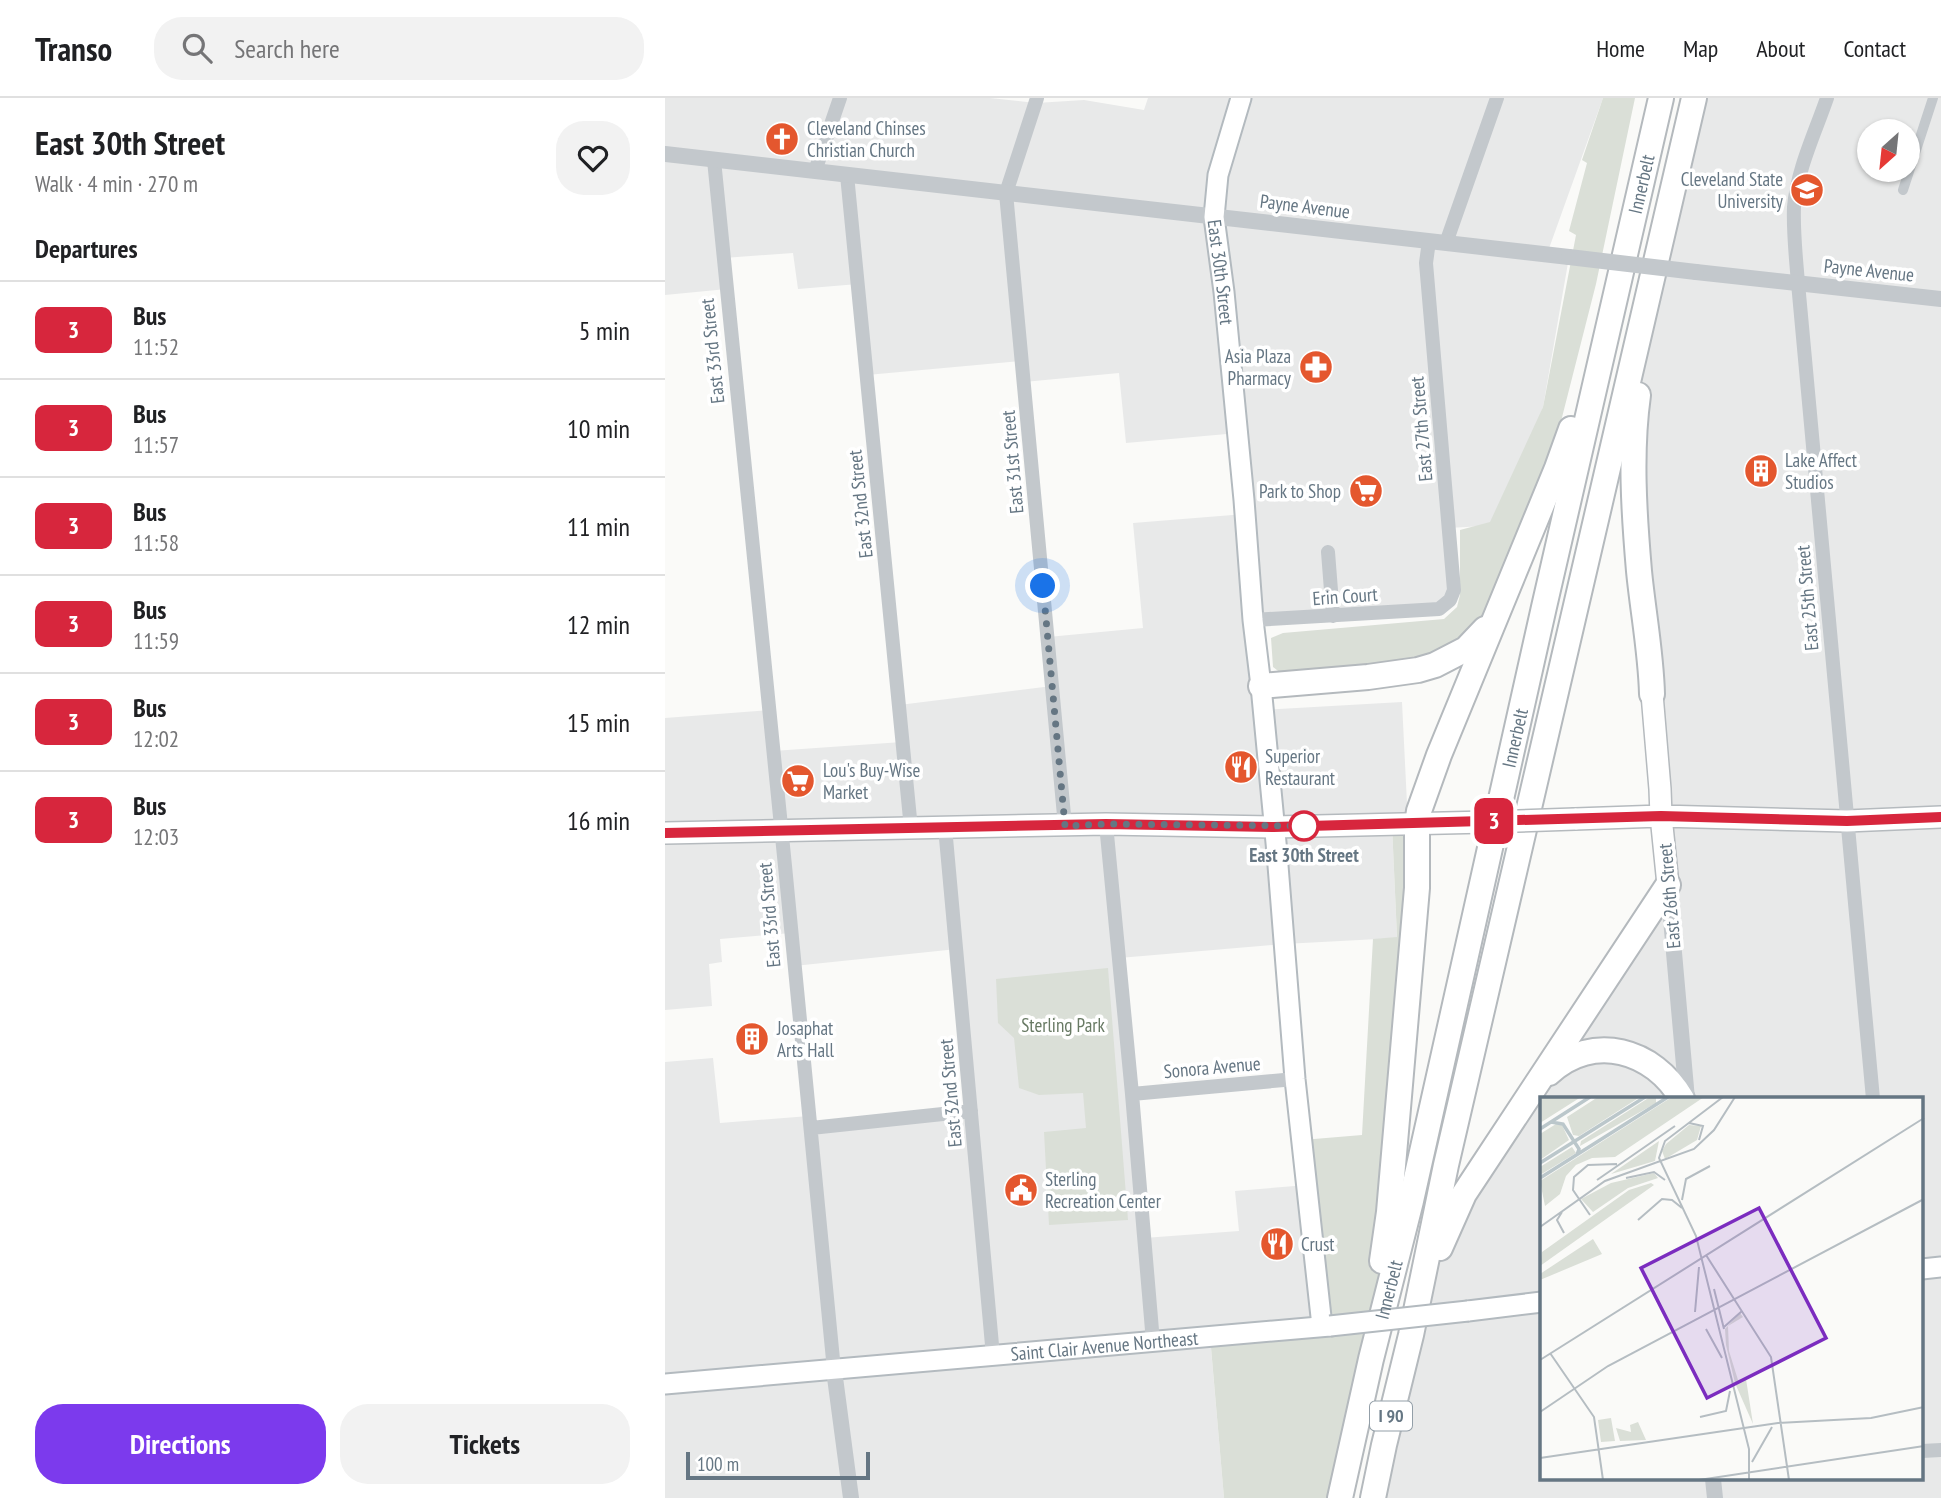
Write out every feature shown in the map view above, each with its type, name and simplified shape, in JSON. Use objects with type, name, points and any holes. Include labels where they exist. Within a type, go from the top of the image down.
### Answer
[{"type":"highway","points":[[1642,181],[1647,98]]},
{"type":"highway","name":"Innerbelt","points":[[1340,1498],[1371,1359],[1414,1189],[1661,98]]},
{"type":"highway","name":"Innerbelt","points":[[1373,1498],[1412,1335],[1446,1165],[1595,515],[1694,100]]},
{"type":"highway","points":[[1371,1359],[1389,1212],[1415,915],[1419,810],[1557,468],[1618,281]]},
{"type":"highway","points":[[1650,292],[1636,409],[1634,455],[1639,572],[1652,694]]},
{"type":"highway","points":[[1261,686],[1368,677],[1436,666],[1466,649],[1496,614]]},
{"type":"highway","points":[[1412,1335],[1439,1250],[1456,1209],[1668,885]]},
{"type":"highway","points":[[1535,1085],[1569,1058],[1592,1051],[1617,1051],[1653,1066],[1683,1097]]},
{"type":"main road","name":"East 30th Street","points":[[1241,98],[1218,175],[1214,217],[1242,475],[1295,1079],[1326,1326]]},
{"type":"main road","name":"East 26th Street","points":[[1652,694],[1668,885]]},
{"type":"main road","points":[[665,833],[1106,824],[1274,827],[1661,816],[1847,821],[1941,817]]},
{"type":"main road","points":[[1923,1269],[1941,1267]]},
{"type":"main road","name":"Saint Clair Avenue Northeast","points":[[665,1384],[1326,1326],[1540,1302]]},
{"type":"street","points":[[815,171],[840,98]]},
{"type":"street","name":"East 31st Street","points":[[1037,98],[1006,193],[1065,826]]},
{"type":"street","points":[[1446,243],[1497,98]]},
{"type":"street","name":"East 25th Street","points":[[1827,98],[1800,177],[1794,206],[1798,283],[1873,1097]]},
{"type":"street","points":[[1903,190],[1933,98]]},
{"type":"street","name":"Payne Avenue","points":[[665,154],[1941,299]]},
{"type":"street","name":"East 33rd Street","points":[[714,160],[834,1370],[851,1498]]},
{"type":"street","name":"East 32nd Street","points":[[847,175],[911,829]]},
{"type":"street","name":"East 27th Street","points":[[1429,241],[1426,263],[1454,590],[1450,600],[1439,609]]},
{"type":"street","points":[[1328,552],[1333,616]]},
{"type":"street","name":"Erin Court","points":[[1253,620],[1439,609]]},
{"type":"street","points":[[1106,824],[1153,1342]]},
{"type":"street","name":"East 32nd Street","points":[[945,827],[993,1356]]},
{"type":"street","name":"East 26th Street","points":[[1668,885],[1685,1097]]},
{"type":"street","name":"Sonora Avenue","points":[[1132,1094],[1295,1079]]},
{"type":"street","points":[[811,1128],[971,1111]]},
{"type":"street","points":[[1923,1451],[1941,1450]]},
{"type":"street","points":[[1713,1480],[1715,1498]]},
{"type":"shaded area","points":[[665,98],[990,98],[1036,103],[1084,100],[1144,110],[1148,98],[1603,98],[1547,254],[1569,257],[1543,407],[1500,525],[1449,528],[1454,590],[1439,609],[1254,620],[1263,710],[1402,702],[1408,824],[1392,825],[1397,938],[1284,944],[1119,958],[1144,1238],[1239,1231],[1235,1191],[1307,1185],[1322,1326],[1210,1337],[1224,1498],[665,1498],[665,1062],[713,1058],[720,1123],[809,1116],[811,1127],[970,1111],[957,949],[794,966],[791,933],[720,939],[722,962],[709,964],[712,1006],[665,1010],[665,718],[769,710],[773,751],[902,742],[899,705],[1052,686],[1048,637],[1143,628],[1133,523],[1245,514],[1238,433],[1126,443],[1119,373],[1024,382],[1021,361],[867,375],[858,284],[798,289],[793,253],[724,258],[727,289],[665,295]]},
{"type":"shaded area","points":[[1694,98],[1941,98],[1941,1498],[1373,1498],[1439,1250],[1668,885],[1636,409],[1646,335]]},
{"type":"green space","points":[[1603,98],[1635,98],[1596,284],[1557,437],[1487,610],[1472,630],[1450,646],[1416,660],[1318,670],[1286,677],[1273,667],[1271,638],[1283,633],[1444,619],[1457,607],[1460,595],[1460,530],[1490,522],[1543,407],[1576,235],[1569,231],[1587,163],[1582,160]]},
{"type":"green space","points":[[1417,824],[1389,1212],[1371,1359],[1340,1498],[1224,1498],[1210,1336],[1322,1326],[1302,1140],[1362,1135],[1373,939],[1397,937],[1392,825]]},
{"type":"green space","name":"Sterling Park","points":[[1108,968],[1128,1220],[1049,1225],[1044,1132],[1086,1128],[1083,1093],[1039,1095],[1019,1088],[1014,1038],[998,1023],[996,979]]},
{"type":"bus line","name":"3","points":[[665,833],[1106,824],[1274,827],[1661,816],[1847,821],[1941,817]]},
{"type":"place","name":"Cleveland Chinses Christian Church","points":[[782,139]]},
{"type":"place","name":"Cleveland State University","points":[[1807,190]]},
{"type":"place","name":"Asia Plaza Pharmacy","points":[[1316,367]]},
{"type":"place","name":"Lake Affect Studios","points":[[1761,471]]},
{"type":"place","name":"Park to Shop","points":[[1366,491]]},
{"type":"place","name":"Superior Restaurant","points":[[1241,767]]},
{"type":"place","name":"Lou's Buy-Wise Market","points":[[798,781]]},
{"type":"place","name":"East 30th Street","points":[[1304,826]]},
{"type":"place","name":"Josaphat Arts Hall","points":[[752,1039]]},
{"type":"place","name":"Sterling Recreation Center","points":[[1021,1190]]},
{"type":"place","name":"Crust","points":[[1277,1244]]},
{"type":"route","points":[[1043,586],[1065,826],[1106,824],[1311,826],[1304,826]]}]
